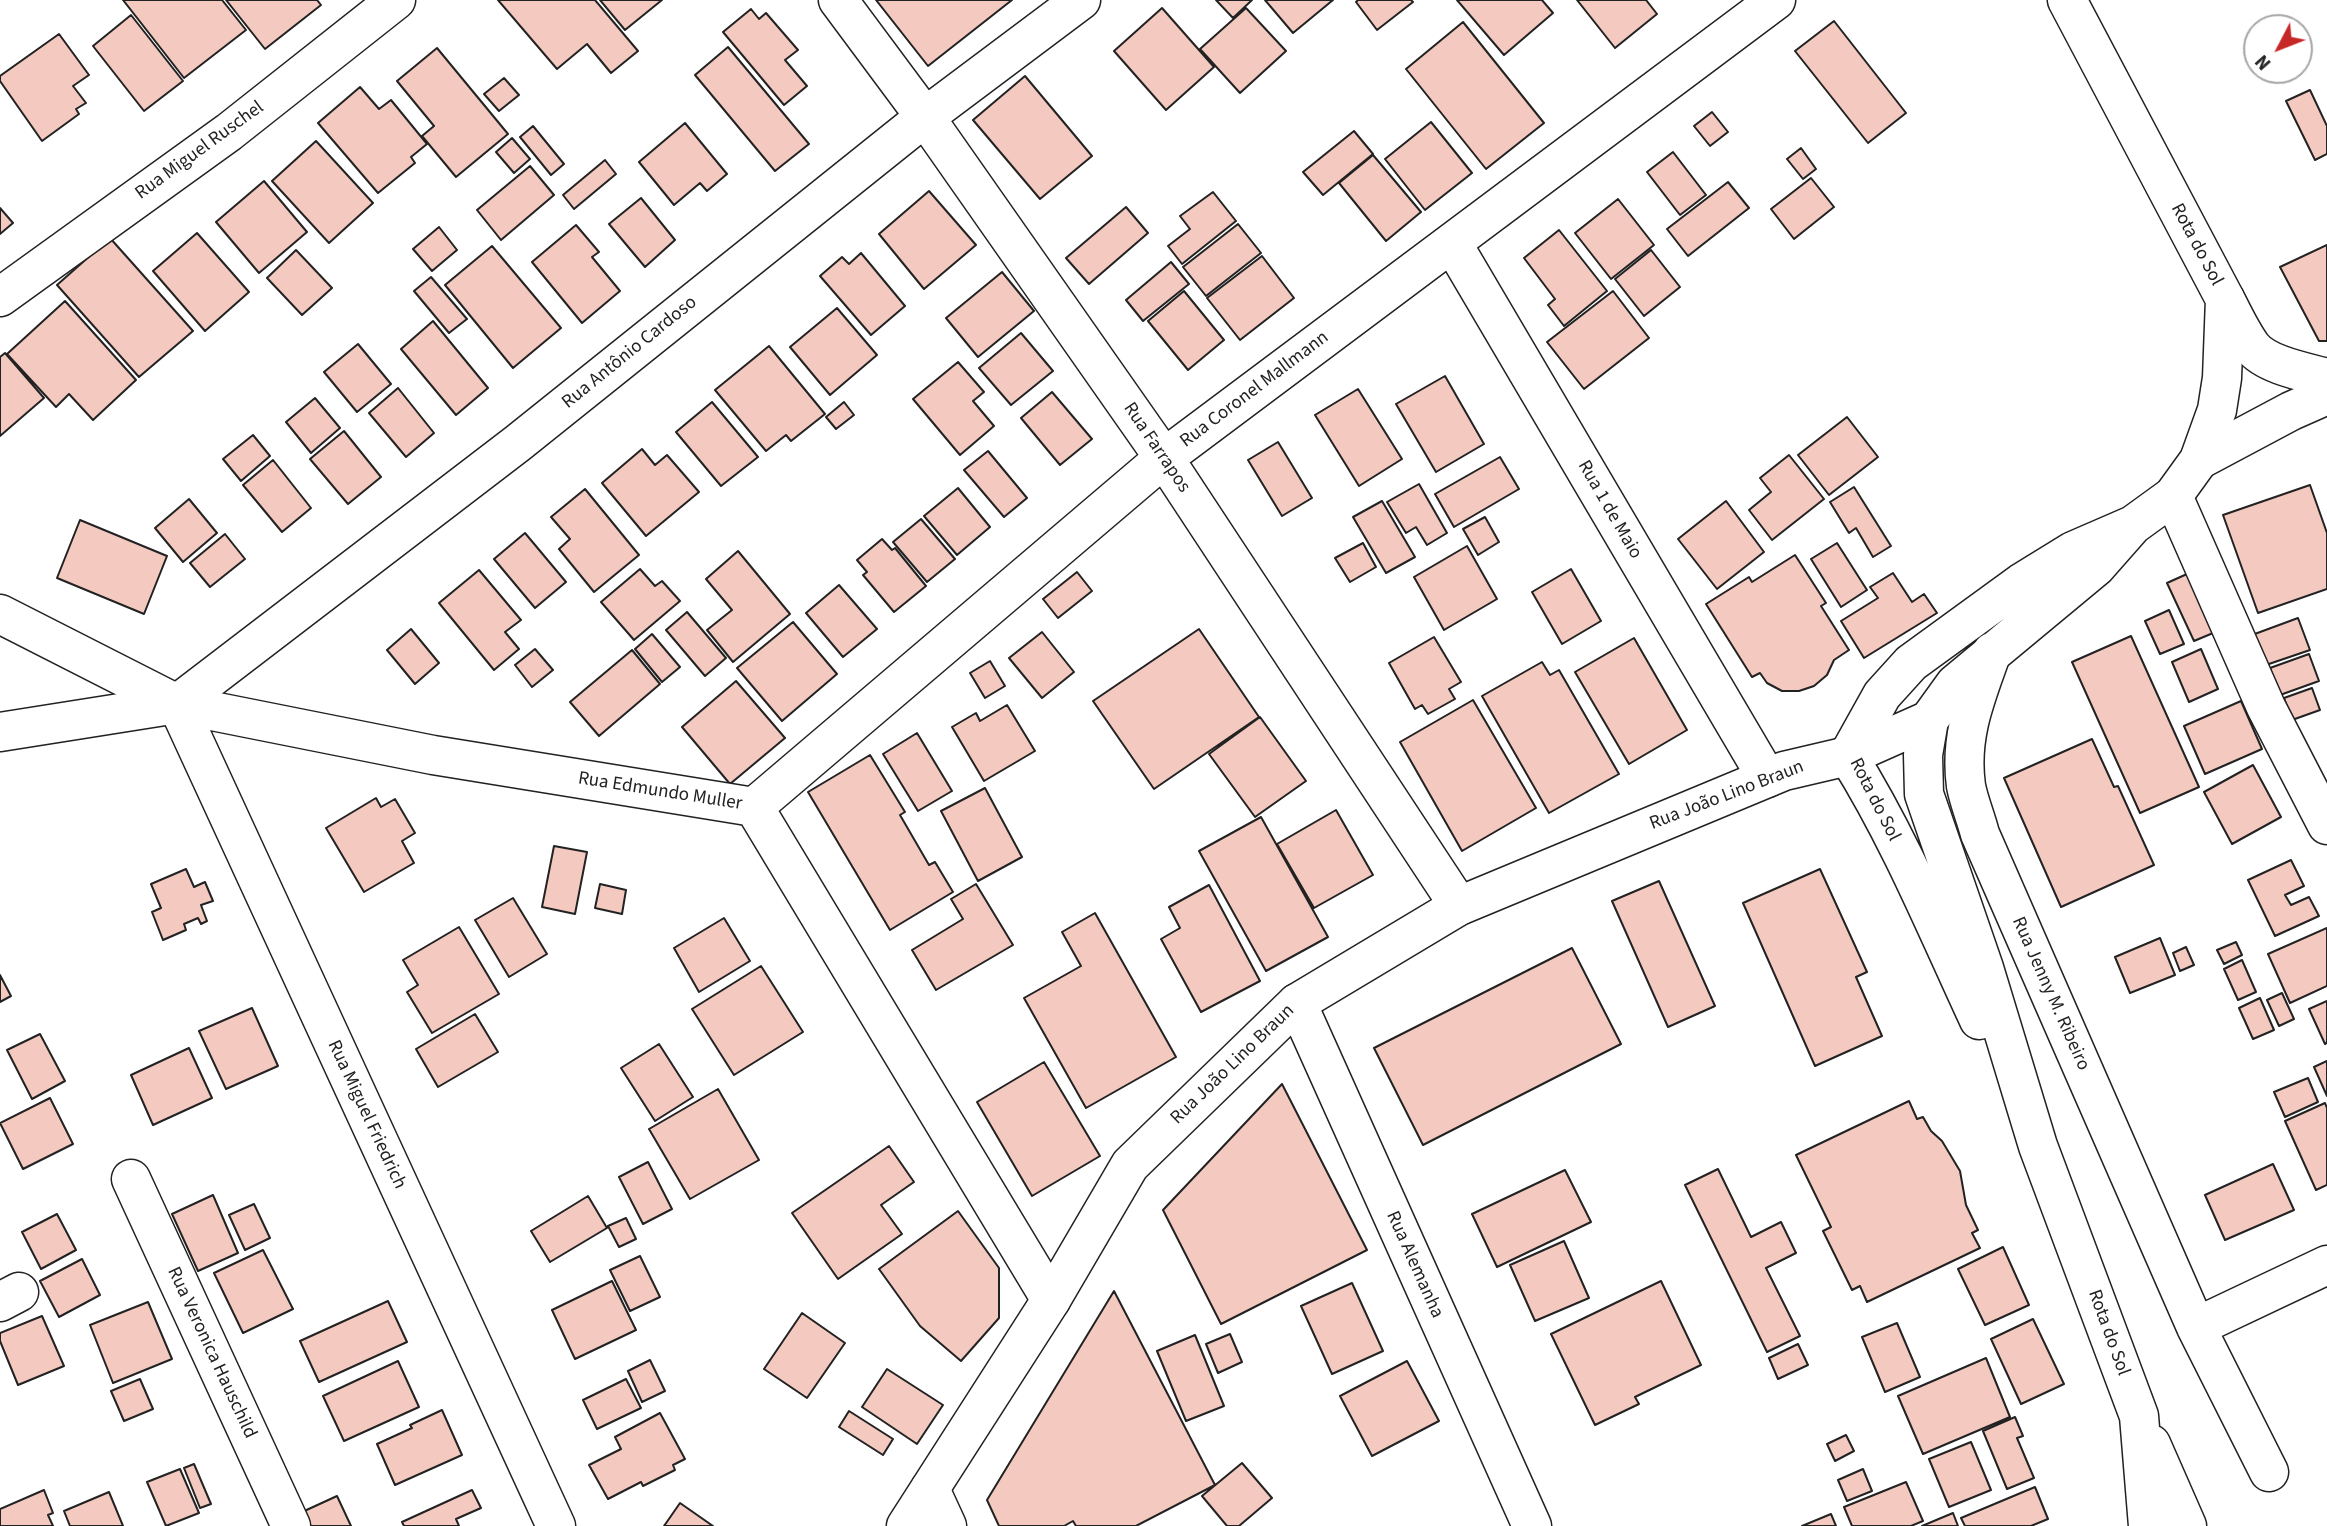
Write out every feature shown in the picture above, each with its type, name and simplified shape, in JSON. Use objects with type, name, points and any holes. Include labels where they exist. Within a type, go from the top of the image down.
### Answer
[{"type":"main road","name":"Rua Miguel Ruschel","points":[[0,297],[229,132],[396,0]]},
{"type":"main road","name":"Rua Farrapos","points":[[838,0],[925,117],[1164,458],[1459,906]]},
{"type":"main road","name":"Rua Antônio Cardoso","points":[[177,704],[518,443],[925,117],[1081,0]]},
{"type":"main road","name":"Rua Coronel Mallmann","points":[[754,807],[1164,458],[1776,0]]},
{"type":"main road","name":"Rota do Sol","points":[[2038,1146],[1893,835],[1848,756],[1882,695],[1911,663],[2021,583],[2073,551],[2133,525],[2174,496],[2199,460],[2217,410],[2222,378],[2225,299],[2067,0]]},
{"type":"main road","name":"Rua 1 de Maio","points":[[1452,243],[1767,778]]},
{"type":"main road","points":[[2225,299],[2253,349],[2272,361],[2327,378]]},
{"type":"main road","points":[[2199,460],[2327,395]]},
{"type":"main road","points":[[2174,496],[2266,707],[2327,825]]},
{"type":"main road","name":"Rota do Sol","points":[[2133,525],[2096,568],[1955,684],[1929,720],[1923,755],[1924,794],[1984,968],[2038,1146],[2139,1416],[2148,1526]]},
{"type":"main road","points":[[0,614],[177,704]]},
{"type":"main road","name":"Rua Jenny M. Ribeiro","points":[[1992,652],[1971,710],[1964,745],[1966,787],[1980,834],[2196,1327],[2269,1472]]},
{"type":"main road","name":"Rua Edmundo Muller","points":[[0,732],[177,704],[433,755],[754,807],[1051,1300]]},
{"type":"main road","name":"Rua Miguel Friedrich","points":[[177,704],[556,1526]]},
{"type":"main road","name":"Rua João Lino Braun","points":[[906,1526],[1051,1300],[1130,1165],[1297,1003],[1459,906],[1767,778],[1800,766],[1848,756],[1929,720]]},
{"type":"main road","points":[[1848,756],[1883,779],[1895,794],[1984,968]]},
{"type":"main road","name":"Rua Alemanha","points":[[1297,1003],[1532,1526]]},
{"type":"main road","name":"Rua Veronica Hauschild","points":[[131,1180],[290,1526]]},
{"type":"main road","points":[[2196,1327],[2327,1265]]},
{"type":"main road","points":[[2139,1416],[2186,1526]]},
{"type":"main road","points":[[930,1489],[947,1526]]},
{"type":"building","points":[[123,0],[222,0],[246,30],[184,78]]},
{"type":"building","points":[[226,0],[317,0],[321,5],[265,49]]},
{"type":"building","points":[[498,0],[595,0],[638,51],[611,73],[587,44],[557,69]]},
{"type":"building","points":[[600,0],[662,0],[625,30]]},
{"type":"building","points":[[876,0],[1012,0],[928,66]]},
{"type":"building","points":[[1216,0],[1252,0],[1233,18]]},
{"type":"building","points":[[1265,0],[1333,0],[1293,33]]},
{"type":"building","points":[[1457,0],[1542,0],[1553,13],[1504,55]]},
{"type":"building","points":[[1577,0],[1646,0],[1657,14],[1615,48]]},
{"type":"building","points":[[1356,2],[1413,2],[1377,30]]},
{"type":"building","points":[[1162,8],[1214,67],[1166,110],[1114,51]]},
{"type":"building","points":[[1246,8],[1286,51],[1240,93],[1200,49]]},
{"type":"building","points":[[751,9],[759,19],[766,13],[798,50],[785,60],[807,86],[784,105],[723,32]]},
{"type":"building","points":[[131,15],[183,81],[144,111],[93,46]]},
{"type":"building","points":[[1834,21],[1906,113],[1868,143],[1795,51]]},
{"type":"building","points":[[1463,22],[1544,123],[1486,169],[1406,69]]},
{"type":"building","points":[[59,34],[89,75],[73,86],[86,103],[76,109],[79,114],[42,141],[0,81],[0,76]]},
{"type":"building","points":[[728,47],[809,144],[775,171],[695,75]]},
{"type":"building","points":[[437,48],[508,134],[456,177],[422,136],[434,126],[397,81]]},
{"type":"building","points":[[1025,76],[1092,156],[1040,199],[973,120]]},
{"type":"building","points":[[504,78],[519,95],[499,111],[484,94]]},
{"type":"building","points":[[360,87],[379,109],[391,100],[427,144],[411,157],[415,163],[378,193],[318,123]]},
{"type":"building","points":[[2310,90],[2327,126],[2327,154],[2315,160],[2286,101]]},
{"type":"building","points":[[1712,112],[1728,132],[1710,146],[1694,126]]},
{"type":"building","points":[[1431,122],[1472,173],[1425,210],[1385,159]]},
{"type":"building","points":[[685,123],[727,174],[707,191],[700,183],[674,205],[639,162]]},
{"type":"building","points":[[533,126],[564,164],[551,175],[520,137]]},
{"type":"building","points":[[1354,131],[1373,154],[1323,195],[1303,172]]},
{"type":"building","points":[[512,138],[530,159],[514,173],[496,152]]},
{"type":"building","points":[[316,141],[373,203],[329,243],[272,181]]},
{"type":"building","points":[[1801,148],[1816,169],[1803,179],[1787,159]]},
{"type":"building","points":[[1673,152],[1706,195],[1680,215],[1647,172]]},
{"type":"building","points":[[1373,155],[1421,212],[1386,241],[1339,183]]},
{"type":"building","points":[[605,160],[616,174],[574,209],[563,195]]},
{"type":"building","points":[[530,166],[554,195],[501,240],[477,210]]},
{"type":"building","points":[[1811,178],[1834,207],[1794,239],[1771,209]]},
{"type":"building","points":[[264,181],[307,232],[259,273],[216,222]]},
{"type":"building","points":[[1728,182],[1749,208],[1688,256],[1667,229]]},
{"type":"building","points":[[929,191],[976,245],[924,289],[879,234]]},
{"type":"building","points":[[1213,192],[1236,221],[1182,264],[1168,246],[1190,229],[1180,216]]},
{"type":"building","points":[[641,198],[675,240],[645,267],[609,224]]},
{"type":"building","points":[[1618,199],[1654,245],[1611,279],[1575,233]]},
{"type":"building","points":[[1126,207],[1148,233],[1089,284],[1066,258]]},
{"type":"building","points":[[0,208],[13,223],[0,234]]},
{"type":"building","points":[[1238,224],[1261,253],[1206,296],[1183,267]]},
{"type":"building","points":[[576,225],[599,252],[592,257],[620,291],[582,323],[532,262]]},
{"type":"building","points":[[439,227],[457,250],[432,271],[413,249]]},
{"type":"building","points":[[1559,230],[1607,291],[1564,326],[1548,305],[1555,299],[1524,258]]},
{"type":"building","points":[[197,233],[249,292],[205,331],[153,271]]},
{"type":"building","points":[[110,238],[193,331],[139,377],[57,285]]},
{"type":"building","points":[[2327,245],[2327,341],[2319,341],[2280,267]]},
{"type":"building","points":[[492,246],[561,328],[513,368],[445,285]]},
{"type":"building","points":[[296,250],[332,288],[302,315],[267,278]]},
{"type":"building","points":[[1651,250],[1680,287],[1644,316],[1615,279]]},
{"type":"building","points":[[861,253],[905,306],[871,335],[820,276],[842,257],[849,264]]},
{"type":"building","points":[[1262,256],[1294,298],[1240,340],[1207,298]]},
{"type":"building","points":[[1171,262],[1189,284],[1143,321],[1126,300]]},
{"type":"building","points":[[1002,272],[1034,311],[978,357],[946,318]]},
{"type":"building","points":[[431,277],[467,319],[449,333],[414,291]]},
{"type":"building","points":[[1184,291],[1224,340],[1188,370],[1148,321]]},
{"type":"building","points":[[1613,291],[1649,338],[1584,389],[1547,342]]},
{"type":"building","points":[[65,301],[136,380],[93,420],[69,394],[56,407],[7,354]]},
{"type":"building","points":[[837,308],[877,355],[830,395],[790,347]]},
{"type":"building","points":[[433,321],[488,388],[456,415],[401,349]]},
{"type":"building","points":[[1021,333],[1053,371],[1011,405],[979,368]]},
{"type":"building","points":[[358,344],[391,384],[357,412],[324,372]]},
{"type":"building","points":[[769,346],[825,414],[791,441],[786,435],[766,451],[715,390]]},
{"type":"building","points":[[5,353],[44,398],[0,436],[0,357]]},
{"type":"building","points":[[958,362],[984,392],[973,401],[994,426],[960,455],[913,399]]},
{"type":"building","points":[[1445,376],[1484,444],[1436,472],[1396,404]]},
{"type":"building","points":[[398,388],[434,433],[406,457],[369,413]]},
{"type":"building","points":[[1358,389],[1402,459],[1359,486],[1315,415]]},
{"type":"building","points":[[1052,392],[1092,439],[1060,465],[1021,418]]},
{"type":"building","points":[[315,398],[340,428],[311,453],[286,422]]},
{"type":"building","points":[[712,402],[758,457],[721,486],[676,432]]},
{"type":"building","points":[[844,402],[854,415],[836,429],[826,417]]},
{"type":"building","points":[[1847,417],[1878,457],[1829,495],[1798,455]]},
{"type":"building","points":[[344,431],[381,477],[348,504],[310,459]]},
{"type":"building","points":[[253,435],[270,456],[241,481],[223,459]]},
{"type":"building","points":[[1278,442],[1312,498],[1282,516],[1248,460]]},
{"type":"building","points":[[642,449],[655,465],[667,455],[699,492],[646,536],[602,483]]},
{"type":"building","points":[[988,451],[1027,498],[1004,517],[964,470]]},
{"type":"building","points":[[1789,455],[1824,499],[1772,540],[1749,510],[1771,492],[1760,478]]},
{"type":"building","points":[[1500,457],[1519,489],[1454,527],[1435,494]]},
{"type":"building","points":[[273,460],[311,508],[282,532],[243,485]]},
{"type":"building","points":[[1419,484],[1447,533],[1427,545],[1416,527],[1406,533],[1387,502]]},
{"type":"building","points":[[2310,485],[2327,533],[2327,589],[2258,613],[2223,515]]},
{"type":"building","points":[[1854,487],[1891,546],[1873,557],[1856,528],[1849,533],[1830,502]]},
{"type":"building","points":[[958,488],[990,527],[957,555],[924,516]]},
{"type":"building","points":[[585,489],[639,555],[594,592],[559,549],[570,539],[551,517]]},
{"type":"building","points":[[189,499],[217,533],[183,562],[155,528]]},
{"type":"building","points":[[1382,501],[1415,557],[1386,573],[1353,517]]},
{"type":"building","points":[[1726,501],[1764,552],[1717,589],[1678,539]]},
{"type":"building","points":[[1485,517],[1499,542],[1478,555],[1463,529]]},
{"type":"building","points":[[921,519],[955,559],[927,582],[893,542]]},
{"type":"building","points":[[80,520],[167,556],[144,614],[57,578]]},
{"type":"building","points":[[525,533],[566,582],[535,608],[494,559]]},
{"type":"building","points":[[225,534],[245,559],[210,587],[190,563]]},
{"type":"building","points":[[882,539],[892,550],[895,548],[926,586],[894,612],[863,575],[867,572],[857,560]]},
{"type":"building","points":[[1363,543],[1376,567],[1350,582],[1335,558]]},
{"type":"building","points":[[1837,543],[1867,590],[1841,607],[1811,559]]},
{"type":"building","points":[[1467,546],[1497,599],[1444,630],[1414,577]]},
{"type":"building","points":[[738,551],[790,614],[733,662],[707,630],[732,610],[706,579]]},
{"type":"building","points":[[1795,555],[1826,603],[1821,606],[1849,650],[1834,660],[1827,675],[1814,686],[1799,691],[1782,691],[1767,683],[1760,673],[1752,677],[1706,604],[1749,577],[1752,582]]},
{"type":"building","points":[[640,569],[655,586],[662,581],[680,601],[634,640],[601,602]]},
{"type":"building","points":[[1571,569],[1601,621],[1562,644],[1532,592]]},
{"type":"building","points":[[2198,569],[2225,628],[2194,641],[2167,583]]},
{"type":"building","points":[[479,570],[521,620],[505,632],[519,649],[494,670],[439,603]]},
{"type":"building","points":[[1077,572],[1092,591],[1058,618],[1043,599]]},
{"type":"building","points":[[1893,573],[1912,602],[1924,594],[1937,613],[1864,658],[1841,621],[1878,598],[1870,587]]},
{"type":"building","points":[[839,585],[877,629],[843,657],[806,613]]},
{"type":"building","points":[[2169,610],[2184,644],[2160,654],[2145,621]]},
{"type":"building","points":[[687,612],[726,658],[705,676],[666,630]]},
{"type":"building","points":[[2298,618],[2310,650],[2263,666],[2252,635]]},
{"type":"building","points":[[793,622],[837,674],[782,721],[737,668]]},
{"type":"building","points":[[411,629],[439,663],[415,684],[387,650]]},
{"type":"building","points":[[1199,629],[1259,717],[1154,789],[1093,701]]},
{"type":"building","points":[[1042,632],[1074,672],[1042,698],[1009,658]]},
{"type":"building","points":[[652,634],[680,667],[662,682],[635,649]]},
{"type":"building","points":[[2131,636],[2199,787],[2140,813],[2072,662]]},
{"type":"building","points":[[1434,637],[1461,682],[1449,689],[1455,699],[1428,714],[1422,705],[1415,709],[1389,663]]},
{"type":"building","points":[[1634,638],[1687,730],[1629,764],[1575,672]]},
{"type":"building","points":[[535,649],[553,670],[532,687],[515,665]]},
{"type":"building","points":[[2201,649],[2218,689],[2189,702],[2172,662]]},
{"type":"building","points":[[632,650],[660,684],[599,736],[570,702]]},
{"type":"building","points":[[2309,654],[2319,681],[2280,695],[2270,668]]},
{"type":"building","points":[[990,661],[1005,686],[985,698],[970,673]]},
{"type":"building","points":[[1542,662],[1550,675],[1559,670],[1619,774],[1549,813],[1482,696]]},
{"type":"building","points":[[736,681],[785,738],[730,784],[682,727]]},
{"type":"building","points":[[2312,688],[2320,710],[2292,720],[2284,698]]},
{"type":"building","points":[[1473,700],[1536,808],[1462,851],[1400,742]]},
{"type":"building","points":[[2241,701],[2262,749],[2205,774],[2184,726]]},
{"type":"building","points":[[1007,705],[1035,751],[984,781],[952,727],[976,713],[980,721]]},
{"type":"building","points":[[1260,717],[1306,781],[1255,817],[1209,754]]},
{"type":"building","points":[[917,733],[952,791],[918,811],[883,754]]},
{"type":"building","points":[[2092,739],[2114,787],[2118,786],[2154,865],[2061,907],[2004,778]]},
{"type":"building","points":[[870,755],[905,812],[900,815],[929,865],[935,862],[953,892],[890,930],[808,792]]},
{"type":"building","points":[[2253,765],[2281,817],[2232,844],[2204,792]]},
{"type":"building","points":[[985,788],[1022,857],[978,881],[941,811]]},
{"type":"building","points":[[376,798],[381,807],[395,799],[415,833],[402,841],[414,863],[364,892],[326,828]]},
{"type":"building","points":[[1336,810],[1373,875],[1314,908],[1277,844]]},
{"type":"building","points":[[1261,817],[1328,937],[1266,971],[1199,851]]},
{"type":"building","points":[[554,846],[587,852],[575,914],[542,907]]},
{"type":"building","points":[[2291,860],[2304,886],[2285,895],[2291,905],[2309,897],[2319,916],[2275,936],[2248,880]]},
{"type":"building","points":[[186,869],[194,887],[205,882],[213,901],[201,905],[207,921],[201,924],[198,918],[184,924],[186,930],[163,940],[152,912],[161,908],[151,884]]},
{"type":"building","points":[[1820,869],[1867,972],[1856,977],[1882,1036],[1815,1066],[1743,903]]},
{"type":"building","points":[[1659,881],[1715,1006],[1668,1027],[1612,901]]},
{"type":"building","points":[[600,884],[626,890],[622,914],[595,908]]},
{"type":"building","points":[[976,884],[1013,945],[936,990],[912,950],[963,919],[951,899]]},
{"type":"building","points":[[1209,885],[1260,981],[1201,1012],[1161,939],[1180,928],[1169,907]]},
{"type":"building","points":[[513,898],[547,954],[509,977],[475,920]]},
{"type":"building","points":[[1095,913],[1176,1057],[1086,1108],[1024,998],[1081,966],[1062,932]]},
{"type":"building","points":[[724,918],[750,961],[699,992],[674,948]]},
{"type":"building","points":[[459,927],[499,994],[432,1033],[407,992],[418,985],[403,960]]},
{"type":"building","points":[[2327,928],[2327,986],[2290,1003],[2268,954]]},
{"type":"building","points":[[2160,938],[2175,975],[2130,993],[2115,957]]},
{"type":"building","points":[[2236,942],[2242,955],[2224,964],[2217,950]]},
{"type":"building","points":[[2186,947],[2194,965],[2180,971],[2173,953]]},
{"type":"building","points":[[1572,948],[1621,1044],[1423,1145],[1374,1048]]},
{"type":"building","points":[[2242,960],[2256,992],[2238,1000],[2224,969]]},
{"type":"building","points":[[761,966],[803,1032],[734,1075],[692,1009]]},
{"type":"building","points":[[0,975],[11,996],[0,1002]]},
{"type":"building","points":[[2282,993],[2294,1019],[2279,1026],[2267,1000]]},
{"type":"building","points":[[2260,998],[2274,1030],[2253,1039],[2239,1008]]},
{"type":"building","points":[[2327,1001],[2327,1043],[2325,1044],[2309,1009]]},
{"type":"building","points":[[252,1008],[278,1066],[226,1089],[199,1031]]},
{"type":"building","points":[[475,1014],[498,1052],[438,1087],[416,1049]]},
{"type":"building","points":[[40,1034],[65,1081],[32,1099],[7,1050]]},
{"type":"building","points":[[659,1044],[693,1097],[655,1121],[621,1068]]},
{"type":"building","points":[[189,1048],[212,1098],[153,1125],[131,1075]]},
{"type":"building","points":[[2327,1061],[2327,1096],[2314,1067]]},
{"type":"building","points":[[1044,1062],[1100,1156],[1032,1196],[977,1102]]},
{"type":"building","points":[[2308,1078],[2318,1102],[2285,1117],[2274,1092]]},
{"type":"building","points":[[1282,1084],[1367,1250],[1221,1324],[1163,1210]]},
{"type":"building","points":[[718,1089],[759,1160],[690,1199],[649,1129]]},
{"type":"building","points":[[50,1098],[73,1144],[23,1169],[0,1123]]},
{"type":"building","points":[[1909,1101],[1917,1119],[1923,1117],[1931,1131],[1942,1141],[1960,1171],[1966,1205],[1978,1230],[1972,1233],[1980,1248],[1867,1302],[1860,1286],[1852,1290],[1823,1231],[1831,1227],[1796,1155]]},
{"type":"building","points":[[2325,1103],[2327,1185],[2316,1190],[2285,1121]]},
{"type":"building","points":[[889,1146],[914,1182],[881,1205],[902,1234],[838,1279],[792,1213]]},
{"type":"building","points":[[648,1162],[672,1209],[643,1224],[619,1177]]},
{"type":"building","points":[[2273,1164],[2294,1210],[2225,1240],[2205,1195]]},
{"type":"building","points":[[1718,1169],[1751,1237],[1781,1222],[1796,1253],[1766,1268],[1800,1336],[1767,1352],[1685,1185]]},
{"type":"building","points":[[1565,1170],[1591,1222],[1497,1267],[1472,1214]]},
{"type":"building","points":[[213,1195],[238,1253],[198,1271],[172,1214]]},
{"type":"building","points":[[588,1196],[607,1228],[550,1262],[531,1231]]},
{"type":"building","points":[[254,1204],[270,1238],[245,1250],[229,1215]]},
{"type":"building","points":[[958,1211],[999,1268],[999,1318],[961,1361],[920,1326],[879,1269]]},
{"type":"building","points":[[57,1214],[76,1250],[41,1269],[22,1232]]},
{"type":"building","points":[[626,1218],[636,1239],[619,1247],[608,1226]]},
{"type":"building","points":[[1564,1241],[1589,1298],[1535,1321],[1510,1265]]},
{"type":"building","points":[[2003,1247],[2029,1305],[1985,1325],[1958,1269]]},
{"type":"building","points":[[263,1250],[293,1309],[243,1333],[214,1273]]},
{"type":"building","points":[[640,1256],[660,1297],[630,1311],[610,1270]]},
{"type":"building","points":[[82,1259],[100,1295],[59,1317],[40,1281]]},
{"type":"building","points":[[612,1281],[636,1330],[575,1359],[552,1310]]},
{"type":"building","points":[[1661,1281],[1701,1365],[1635,1397],[1639,1404],[1595,1425],[1551,1334]]},
{"type":"building","points":[[1352,1283],[1383,1351],[1332,1374],[1301,1306]]},
{"type":"building","points":[[1114,1291],[1215,1485],[1136,1526],[1076,1526],[1073,1521],[1064,1526],[999,1526],[987,1500]]},
{"type":"building","points":[[388,1301],[407,1342],[319,1382],[300,1341]]},
{"type":"building","points":[[148,1302],[172,1359],[113,1383],[90,1325]]},
{"type":"building","points":[[802,1313],[845,1343],[807,1398],[764,1369]]},
{"type":"building","points":[[42,1316],[64,1366],[18,1385],[0,1341],[0,1333]]},
{"type":"building","points":[[2033,1319],[2064,1384],[2021,1404],[1991,1339]]},
{"type":"building","points":[[1897,1323],[1920,1377],[1885,1392],[1862,1337]]},
{"type":"building","points":[[1230,1334],[1242,1362],[1218,1373],[1206,1344]]},
{"type":"building","points":[[1195,1335],[1224,1406],[1186,1421],[1157,1351]]},
{"type":"building","points":[[1798,1344],[1808,1365],[1778,1379],[1769,1358]]},
{"type":"building","points":[[1986,1358],[2010,1417],[1923,1454],[1898,1396]]},
{"type":"building","points":[[650,1360],[665,1391],[642,1402],[628,1371]]},
{"type":"building","points":[[398,1361],[419,1407],[344,1441],[323,1396]]},
{"type":"building","points":[[1407,1361],[1439,1421],[1372,1456],[1340,1396]]},
{"type":"building","points":[[887,1369],[943,1405],[917,1444],[862,1407]]},
{"type":"building","points":[[140,1379],[153,1409],[124,1421],[111,1391]]},
{"type":"building","points":[[626,1379],[641,1408],[597,1429],[583,1400]]},
{"type":"building","points":[[442,1410],[462,1455],[395,1485],[377,1444]]},
{"type":"building","points":[[849,1411],[893,1439],[883,1455],[839,1427]]},
{"type":"building","points":[[660,1413],[685,1459],[673,1465],[675,1470],[643,1486],[641,1482],[608,1499],[589,1465],[621,1449],[615,1437]]},
{"type":"building","points":[[2015,1417],[2023,1436],[2017,1438],[2034,1478],[2007,1489],[1983,1431]]},
{"type":"building","points":[[1846,1435],[1854,1451],[1835,1461],[1827,1444]]},
{"type":"building","points":[[1971,1442],[1991,1490],[1949,1507],[1929,1459]]},
{"type":"building","points":[[1242,1463],[1272,1498],[1239,1526],[1227,1526],[1202,1496]]},
{"type":"building","points":[[194,1464],[211,1504],[200,1508],[184,1468]]},
{"type":"building","points":[[180,1469],[199,1513],[166,1526],[147,1482]]},
{"type":"building","points":[[1863,1469],[1872,1491],[1847,1501],[1838,1480]]},
{"type":"building","points":[[1906,1482],[1923,1521],[1911,1526],[1852,1526],[1844,1507]]},
{"type":"building","points":[[2035,1487],[2048,1519],[2031,1526],[1965,1526],[1961,1518]]},
{"type":"building","points":[[44,1490],[53,1513],[48,1515],[53,1526],[0,1526],[0,1509]]},
{"type":"building","points":[[472,1490],[481,1508],[456,1519],[459,1526],[404,1526],[402,1522]]},
{"type":"building","points":[[109,1492],[123,1526],[70,1526],[64,1511]]},
{"type":"building","points":[[337,1496],[351,1526],[306,1526],[300,1513]]},
{"type":"building","points":[[680,1503],[713,1526],[664,1526]]},
{"type":"building","points":[[1953,1513],[1958,1526],[1922,1526]]},
{"type":"building","points":[[1831,1514],[1836,1526],[1802,1526]]}]
